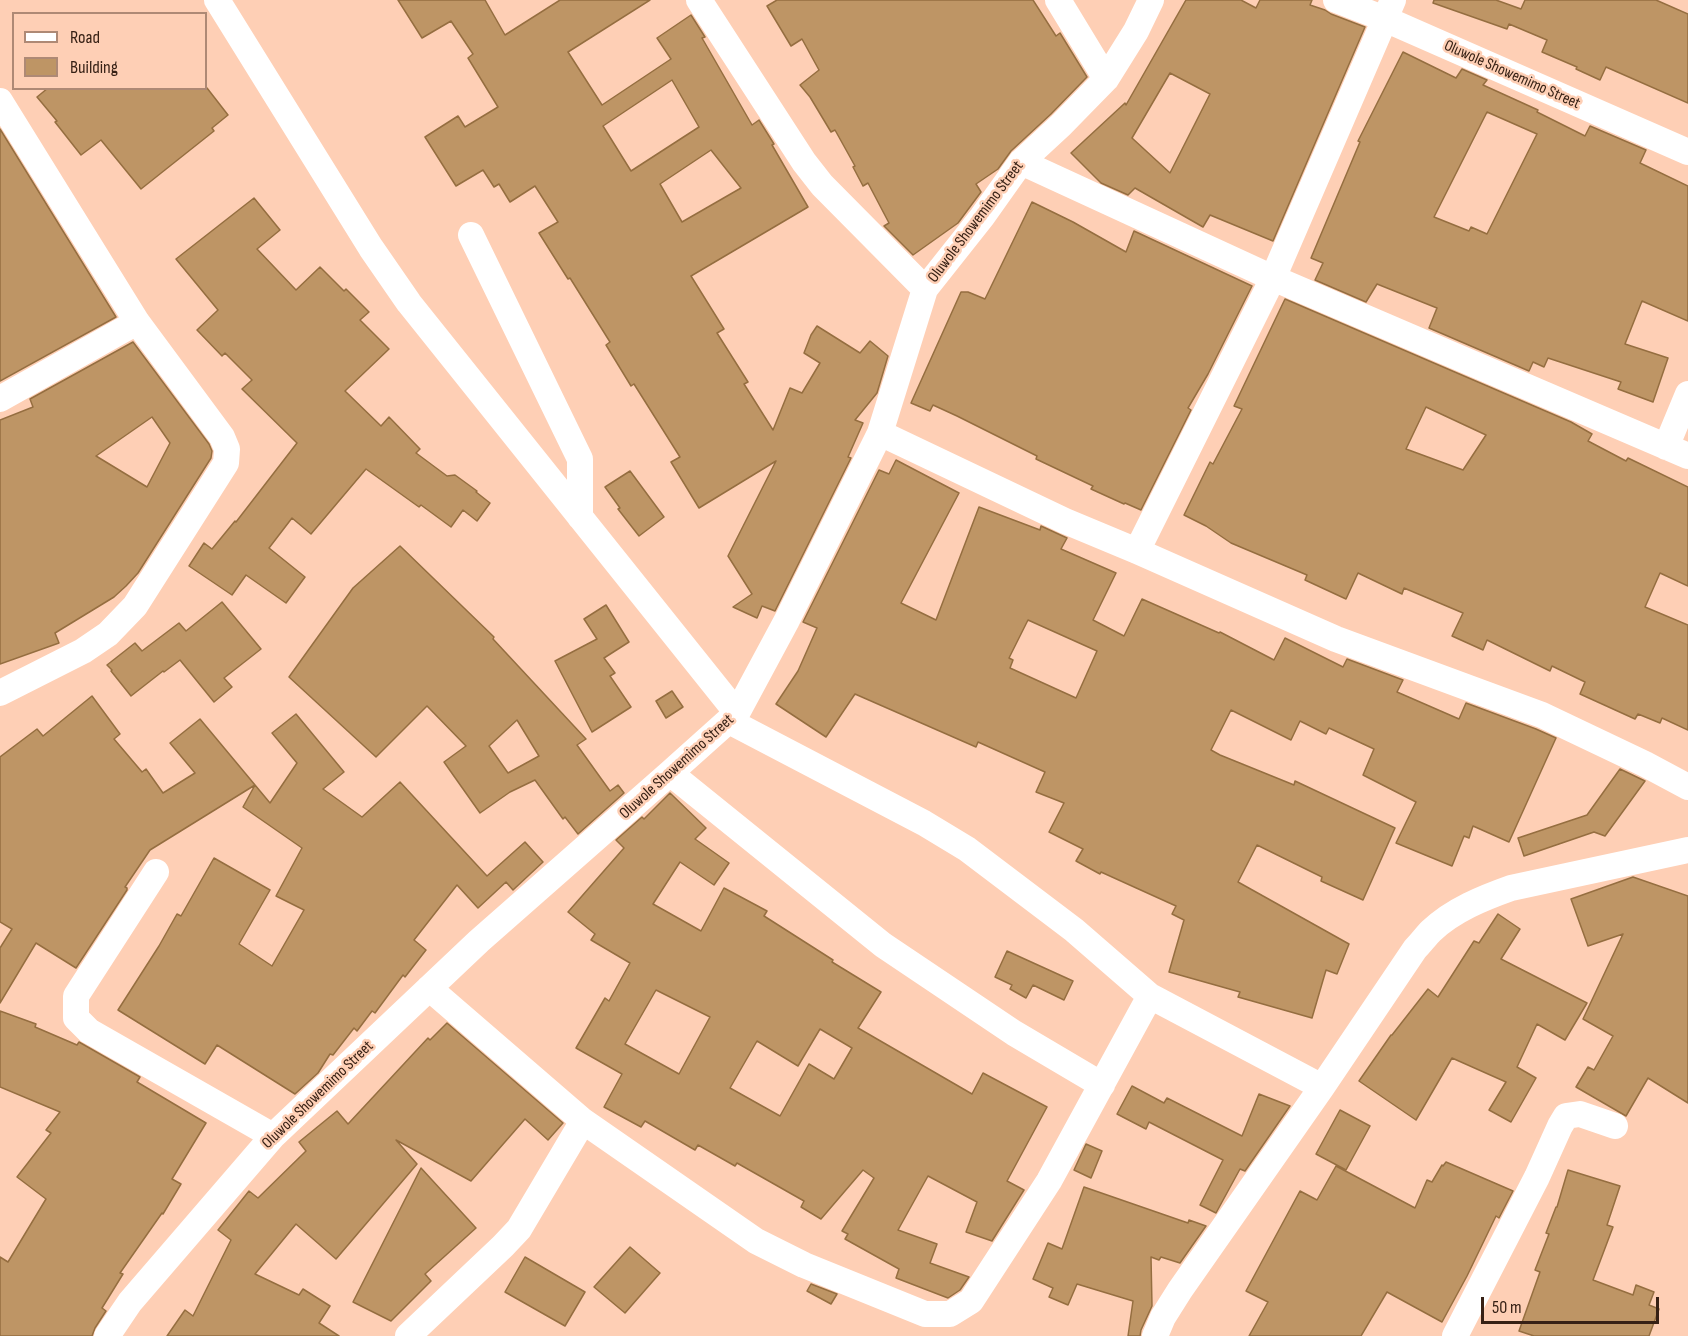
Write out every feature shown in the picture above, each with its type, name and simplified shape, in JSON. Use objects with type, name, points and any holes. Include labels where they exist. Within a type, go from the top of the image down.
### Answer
[{"type":"street","points":[[216,0],[365,238],[409,303],[580,517],[733,717],[967,849],[1074,930],[1150,996],[1323,1087]]},
{"type":"street","points":[[699,0],[804,162],[822,185],[925,289]]},
{"type":"street","points":[[1058,0],[1106,79]]},
{"type":"street","name":"Oluwole Showemimo Street","points":[[107,1336],[130,1302],[273,1136],[479,941],[733,717],[787,620],[880,433],[925,289],[982,217],[1021,162],[1106,79],[1136,31],[1151,0]]},
{"type":"street","name":"Oluwole Showemimo Street","points":[[1336,0],[1389,9],[1688,152]]},
{"type":"street","points":[[1137,550],[1273,278],[1389,9]]},
{"type":"street","points":[[0,101],[7,129],[137,322],[228,448],[225,463],[135,606],[108,634],[83,651],[0,693]]},
{"type":"street","points":[[1021,162],[1273,278],[1677,452],[1688,394]]},
{"type":"street","points":[[471,235],[580,459],[580,517]]},
{"type":"street","points":[[0,399],[137,322]]},
{"type":"street","points":[[880,433],[1065,521],[1137,550],[1336,639],[1542,715],[1688,787]]},
{"type":"street","points":[[670,773],[883,945],[1014,1033],[1102,1085]]},
{"type":"street","points":[[1155,1336],[1163,1317],[1180,1290],[1323,1087],[1415,949],[1432,930],[1452,914],[1484,897],[1511,888],[1688,850]]},
{"type":"street","points":[[156,872],[75,996],[76,1018],[89,1031],[273,1136]]},
{"type":"street","points":[[429,988],[583,1121],[756,1241],[814,1269],[925,1314],[950,1314],[971,1301],[1049,1181],[1150,996]]},
{"type":"street","points":[[1455,1336],[1566,1116],[1580,1114],[1616,1126]]},
{"type":"street","points":[[408,1336],[519,1229],[583,1121]]},
{"type":"building","points":[[398,0],[485,0],[505,35],[560,0],[650,0],[568,52],[602,105],[671,59],[657,38],[691,15],[752,125],[759,120],[774,144],[772,145],[808,207],[691,276],[724,329],[717,333],[748,382],[744,384],[773,430],[790,388],[802,393],[820,363],[804,353],[817,326],[860,353],[870,341],[888,356],[877,393],[855,420],[863,423],[848,457],[851,458],[775,611],[762,606],[757,618],[733,607],[752,594],[728,556],[776,461],[699,508],[671,462],[680,457],[634,384],[631,386],[606,345],[610,342],[539,233],[558,222],[535,186],[510,202],[499,184],[494,187],[483,170],[456,186],[425,137],[458,116],[465,127],[498,107],[468,58],[473,54],[451,21],[422,38]],"holes":[[[672,80],[699,127],[631,171],[603,126]],[[711,150],[741,188],[682,222],[660,184]]]},
{"type":"building","points":[[777,0],[1033,0],[1056,36],[1060,33],[1087,77],[1011,151],[998,169],[976,184],[981,192],[958,223],[913,255],[884,226],[889,223],[868,183],[863,186],[835,130],[831,132],[800,85],[819,70],[802,39],[791,46],[767,6]]},
{"type":"building","points":[[1186,0],[1241,0],[1256,8],[1260,0],[1312,0],[1310,5],[1365,27],[1273,241],[1210,215],[1203,227],[1135,188],[1128,195],[1101,183],[1071,153],[1125,103],[1126,105]],"holes":[[[1170,73],[1210,94],[1170,173],[1132,138]]]},
{"type":"building","points":[[1434,0],[1496,0],[1521,9],[1525,0],[1656,0],[1688,14],[1688,103],[1606,67],[1600,80],[1542,52],[1547,40],[1509,24],[1507,29],[1433,3]]},
{"type":"building","points":[[1403,52],[1456,78],[1462,69],[1487,80],[1483,85],[1538,110],[1537,112],[1585,136],[1590,126],[1646,150],[1640,163],[1688,186],[1688,321],[1642,301],[1625,344],[1668,358],[1653,402],[1618,389],[1621,382],[1548,358],[1544,367],[1533,362],[1529,371],[1429,328],[1437,308],[1377,284],[1366,302],[1315,280],[1323,263],[1311,258],[1360,142],[1358,141]],"holes":[[[1487,112],[1537,134],[1487,234],[1471,227],[1469,231],[1434,217]]]},
{"type":"building","points":[[207,88],[228,115],[212,128],[214,131],[141,189],[101,140],[81,155],[37,97],[46,90],[207,90]]},
{"type":"building","points":[[0,129],[116,317],[0,381]]},
{"type":"building","points":[[254,198],[280,230],[257,249],[296,290],[320,267],[369,312],[360,320],[389,349],[345,391],[381,426],[389,417],[420,449],[416,453],[447,476],[455,475],[490,503],[477,521],[463,510],[451,527],[366,469],[311,534],[292,518],[269,548],[305,577],[286,603],[246,575],[232,595],[189,566],[204,543],[212,549],[236,522],[297,443],[242,389],[252,380],[225,353],[222,356],[197,330],[218,310],[176,259]]},
{"type":"building","points":[[1032,202],[1126,252],[1134,231],[1252,286],[1208,374],[1188,408],[1191,410],[1141,510],[1091,489],[1093,486],[1036,459],[1037,456],[957,416],[933,405],[930,411],[911,403],[961,292],[968,292],[985,299]]},
{"type":"building","points":[[1285,299],[1571,422],[1592,434],[1588,441],[1626,461],[1628,458],[1688,487],[1688,586],[1660,573],[1645,607],[1688,625],[1688,730],[1662,718],[1660,723],[1638,714],[1635,719],[1580,694],[1585,682],[1552,666],[1550,671],[1487,640],[1483,650],[1452,636],[1463,613],[1404,588],[1402,594],[1358,573],[1346,599],[1305,580],[1307,575],[1231,543],[1206,526],[1184,515],[1210,462],[1213,464],[1242,409],[1234,406]],"holes":[[[1426,407],[1486,435],[1463,470],[1406,449]]]},
{"type":"building","points":[[133,342],[212,451],[211,458],[138,573],[126,586],[114,597],[55,633],[59,643],[0,664],[0,420],[33,407],[30,399]],"holes":[[[152,417],[170,443],[147,487],[96,456]]]},
{"type":"building","points":[[896,460],[959,493],[901,603],[936,620],[979,507],[1040,530],[1041,526],[1067,538],[1061,549],[1116,573],[1093,620],[1124,636],[1142,599],[1220,632],[1274,660],[1285,638],[1343,667],[1347,659],[1403,680],[1397,692],[1459,719],[1466,703],[1556,738],[1509,842],[1473,826],[1469,838],[1464,836],[1452,866],[1396,843],[1416,802],[1363,775],[1374,749],[1329,728],[1326,734],[1300,721],[1291,740],[1231,710],[1211,750],[1294,785],[1295,781],[1395,828],[1363,900],[1321,881],[1322,877],[1257,845],[1238,882],[1349,944],[1337,974],[1326,970],[1312,1018],[1238,997],[1240,992],[1169,972],[1184,920],[1172,914],[1176,906],[1101,872],[1100,874],[1076,861],[1083,849],[1049,832],[1064,803],[1036,792],[1045,772],[978,742],[976,747],[855,694],[826,737],[776,704],[798,671],[817,628],[803,622],[879,470],[889,474]],"holes":[[[1028,620],[1097,651],[1076,698],[1010,668],[1013,660],[1009,658]]]},
{"type":"building","points":[[630,471],[664,517],[639,536],[618,509],[620,508],[605,487]]},
{"type":"building","points":[[400,546],[494,637],[493,639],[586,739],[577,745],[610,791],[618,785],[624,793],[578,834],[565,817],[563,819],[535,780],[510,792],[480,813],[444,762],[466,746],[427,706],[376,757],[289,677],[353,588]],"holes":[[[517,720],[539,756],[508,773],[489,746]]]},
{"type":"building","points":[[222,602],[261,649],[224,678],[232,687],[214,702],[180,660],[131,696],[107,665],[135,643],[142,651],[179,623],[186,631]]},
{"type":"building","points":[[606,605],[629,642],[604,658],[615,673],[610,676],[631,707],[592,732],[555,661],[597,639],[584,619]]},
{"type":"building","points":[[672,691],[683,707],[666,718],[656,701]]},
{"type":"building","points":[[92,696],[120,734],[114,739],[142,772],[146,769],[163,793],[195,773],[170,743],[200,719],[255,785],[150,850],[76,968],[36,943],[0,1003],[0,948],[12,929],[0,922],[0,757],[37,729],[43,736]]},
{"type":"building","points":[[296,714],[344,772],[323,789],[362,817],[400,782],[487,876],[525,842],[543,862],[513,890],[506,882],[478,908],[457,885],[414,940],[426,950],[405,977],[403,975],[375,1013],[372,1011],[357,1031],[354,1028],[333,1055],[330,1054],[318,1073],[295,1094],[217,1045],[205,1064],[118,1010],[177,914],[181,916],[214,858],[270,890],[239,944],[272,966],[304,910],[276,896],[302,848],[243,807],[255,785],[270,803],[297,763],[272,733]]},
{"type":"building","points":[[1620,769],[1645,781],[1605,836],[1594,832],[1524,856],[1518,838],[1587,815]]},
{"type":"building","points":[[670,793],[706,828],[695,839],[729,863],[714,885],[680,862],[653,904],[701,931],[724,888],[767,911],[764,916],[881,992],[858,1028],[972,1094],[983,1073],[1047,1107],[1007,1181],[1024,1190],[992,1241],[966,1232],[977,1202],[928,1176],[898,1230],[937,1244],[930,1263],[969,1277],[960,1290],[948,1298],[896,1278],[899,1269],[845,1239],[848,1234],[842,1231],[874,1178],[863,1170],[821,1219],[801,1207],[804,1201],[737,1163],[735,1166],[698,1145],[695,1150],[645,1121],[641,1127],[604,1107],[622,1074],[576,1048],[605,998],[609,1001],[630,963],[591,940],[595,934],[568,912],[624,848],[616,840],[642,817],[644,819]],"holes":[[[656,990],[710,1017],[679,1074],[625,1044]],[[820,1029],[852,1048],[834,1079],[809,1064],[780,1116],[730,1088],[757,1041],[798,1066]]]},
{"type":"building","points":[[1633,877],[1688,896],[1688,1103],[1648,1078],[1626,1116],[1576,1087],[1588,1067],[1594,1070],[1613,1036],[1583,1019],[1623,934],[1588,946],[1571,899]]},
{"type":"building","points":[[1498,914],[1520,929],[1501,959],[1587,1003],[1565,1040],[1537,1024],[1517,1067],[1536,1078],[1511,1122],[1489,1110],[1506,1082],[1452,1058],[1416,1120],[1359,1081],[1391,1035],[1428,989],[1438,997],[1474,941],[1479,943]]},
{"type":"building","points":[[1007,951],[1073,981],[1064,1000],[1033,985],[1026,998],[1010,989],[1012,985],[995,977]]},
{"type":"building","points":[[0,1011],[36,1024],[35,1027],[77,1045],[79,1042],[140,1077],[137,1082],[206,1123],[172,1179],[181,1184],[163,1214],[120,1273],[123,1274],[102,1308],[106,1311],[92,1336],[0,1336],[0,1257],[8,1262],[46,1199],[17,1177],[51,1133],[46,1130],[60,1112],[0,1087]]},
{"type":"building","points":[[447,1023],[563,1123],[548,1140],[525,1119],[471,1181],[396,1140],[417,1164],[336,1259],[296,1224],[255,1274],[299,1295],[303,1289],[330,1306],[319,1323],[339,1336],[167,1336],[185,1310],[193,1316],[231,1240],[218,1230],[249,1191],[258,1198],[306,1151],[299,1142],[337,1111],[348,1124],[428,1038],[430,1040]]},
{"type":"building","points":[[1132,1086],[1164,1103],[1167,1098],[1242,1136],[1259,1094],[1290,1106],[1245,1171],[1240,1169],[1216,1213],[1200,1205],[1223,1160],[1149,1122],[1146,1129],[1117,1114]]},
{"type":"building","points":[[1340,1110],[1370,1126],[1346,1170],[1316,1154]]},
{"type":"building","points":[[1086,1144],[1102,1151],[1091,1178],[1074,1170]]},
{"type":"building","points":[[1446,1162],[1513,1191],[1499,1218],[1496,1216],[1442,1322],[1387,1292],[1361,1336],[1249,1336],[1268,1302],[1246,1291],[1300,1191],[1317,1200],[1336,1166],[1415,1208],[1427,1180],[1432,1182]]},
{"type":"building","points":[[421,1168],[476,1228],[425,1274],[431,1281],[391,1321],[353,1302]]},
{"type":"building","points":[[1568,1170],[1620,1186],[1607,1225],[1613,1227],[1593,1280],[1633,1295],[1636,1285],[1654,1292],[1649,1305],[1659,1309],[1649,1336],[1534,1336],[1519,1331],[1540,1272],[1535,1270],[1549,1234],[1546,1233],[1557,1207]]},
{"type":"building","points":[[1084,1187],[1188,1223],[1189,1220],[1206,1226],[1180,1263],[1161,1257],[1159,1260],[1151,1257],[1152,1306],[1140,1336],[1128,1336],[1133,1301],[1077,1284],[1068,1305],[1049,1297],[1053,1288],[1033,1279],[1048,1243],[1062,1249]]},
{"type":"building","points":[[630,1247],[660,1273],[625,1313],[594,1287]]},
{"type":"building","points":[[525,1257],[585,1292],[565,1326],[505,1292]]},
{"type":"building","points":[[811,1284],[837,1294],[831,1304],[807,1291]]}]
